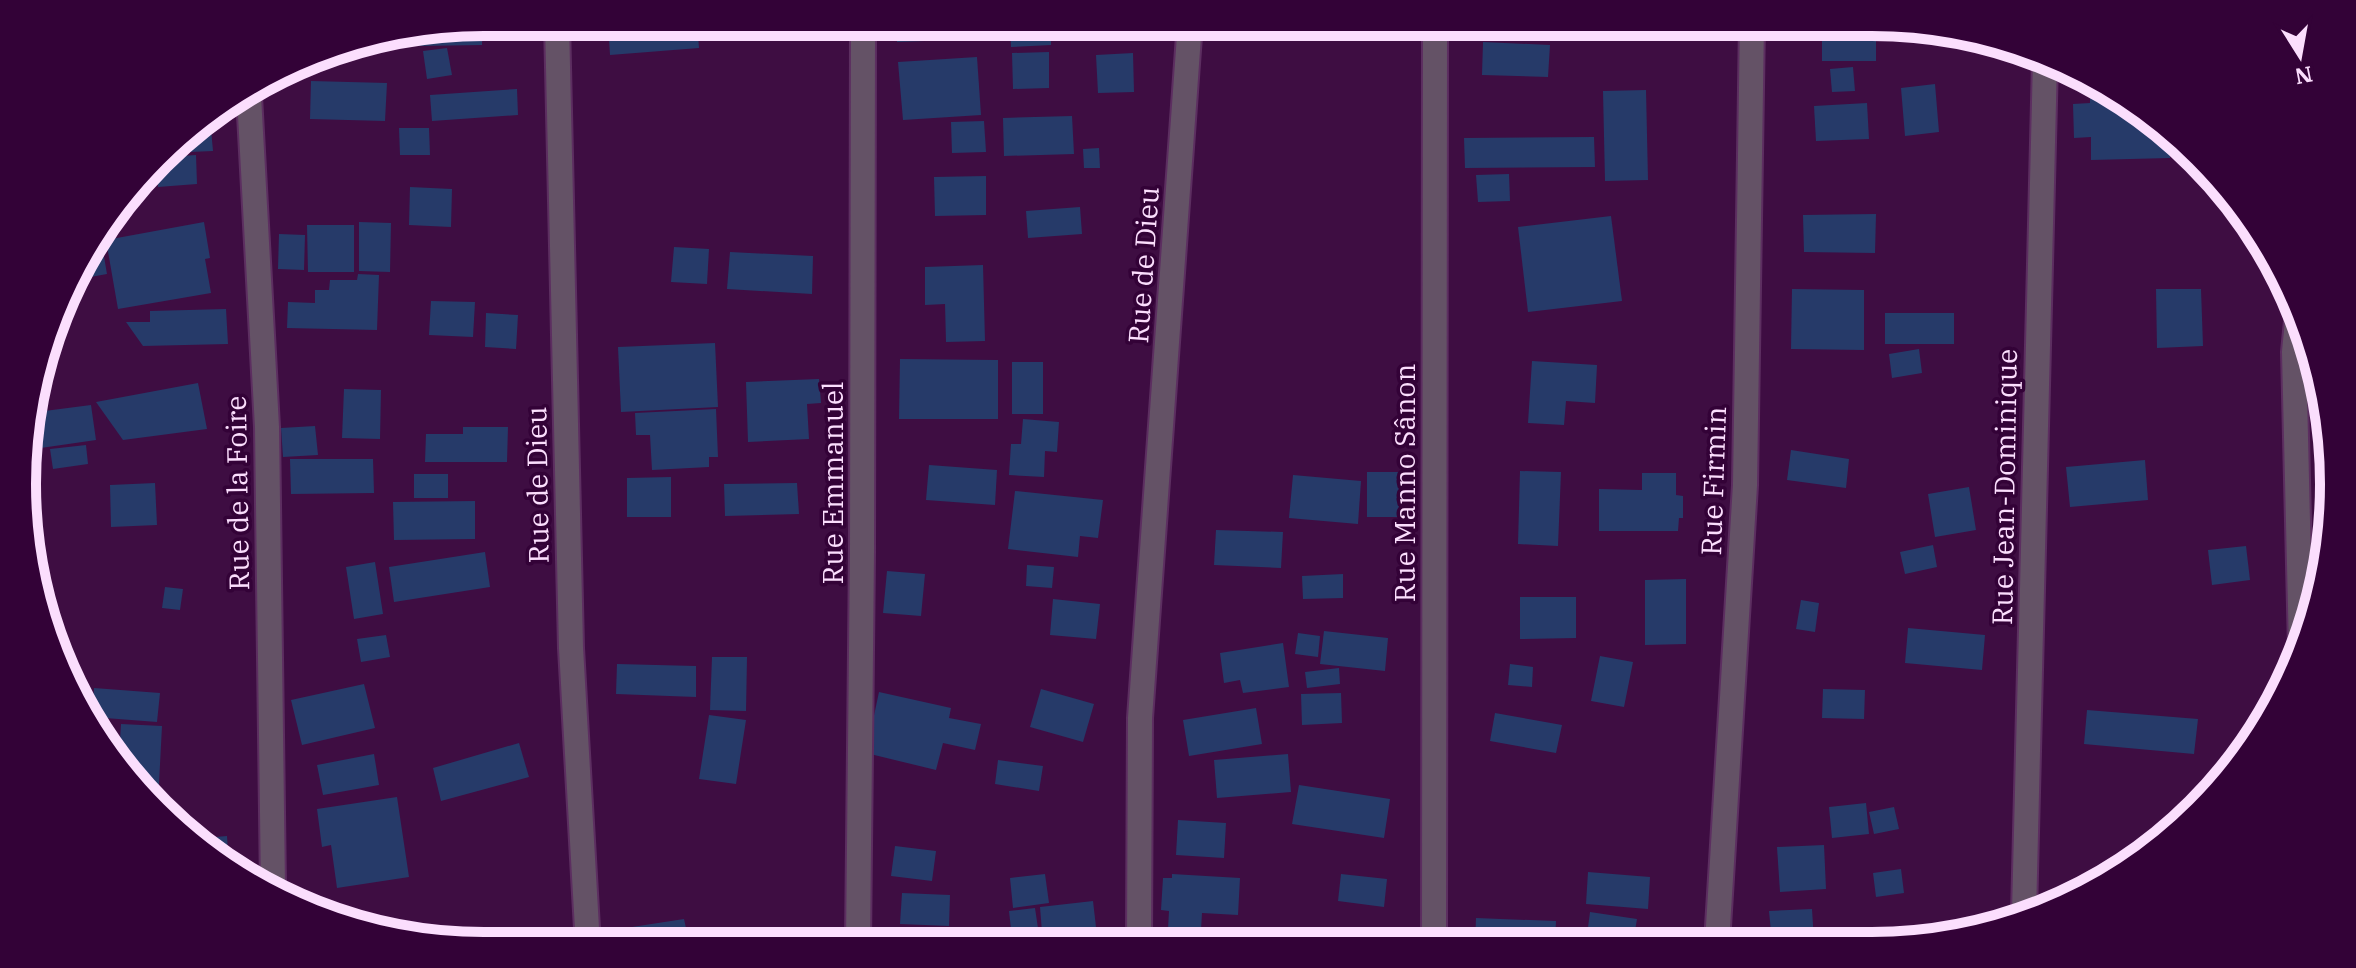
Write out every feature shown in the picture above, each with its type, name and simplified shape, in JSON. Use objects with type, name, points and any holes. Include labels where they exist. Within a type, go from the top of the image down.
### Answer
[{"type":"street","name":"Rue de Dieu","points":[[557,36],[571,648],[587,932]]},
{"type":"street","name":"Rue Emmanuel","points":[[858,932],[863,36]]},
{"type":"street","name":"Rue de Dieu","points":[[1139,932],[1140,718],[1189,36]]},
{"type":"street","name":"Rue Manno Sânon","points":[[1434,932],[1435,36]]},
{"type":"street","name":"Rue Firmin","points":[[1718,932],[1745,485],[1752,36]]},
{"type":"street","name":"Rue Jean-Dominique","points":[[2024,905],[2045,71]]},
{"type":"street","name":"Rue de la Foire","points":[[249,103],[267,427],[273,879]]},
{"type":"street","points":[[2295,338],[2300,615]]},
{"type":"building","points":[[482,36],[482,45],[419,46],[419,41],[426,40]]},
{"type":"building","points":[[609,36],[698,36],[699,48],[610,55]]},
{"type":"building","points":[[711,36],[796,36],[796,39],[711,41]]},
{"type":"building","points":[[897,36],[980,36],[980,39],[897,42]]},
{"type":"building","points":[[1011,36],[1051,36],[1051,45],[1011,47]]},
{"type":"building","points":[[1822,36],[1876,36],[1876,61],[1822,61]]},
{"type":"building","points":[[1483,42],[1550,45],[1548,77],[1482,75]]},
{"type":"building","points":[[447,48],[452,75],[427,79],[423,51]]},
{"type":"building","points":[[1049,52],[1049,88],[1013,89],[1012,53]]},
{"type":"building","points":[[1133,53],[1134,92],[1098,93],[1096,55]]},
{"type":"building","points":[[977,57],[981,115],[903,120],[898,62]]},
{"type":"building","points":[[1853,67],[1855,91],[1832,92],[1830,69]]},
{"type":"building","points":[[311,81],[387,83],[385,121],[310,119]]},
{"type":"building","points":[[1935,84],[1939,132],[1905,136],[1901,88]]},
{"type":"building","points":[[517,89],[518,115],[432,121],[430,95]]},
{"type":"building","points":[[1646,90],[1648,180],[1605,181],[1603,91]]},
{"type":"building","points":[[2090,93],[2145,129],[2170,150],[2170,158],[2091,160],[2091,137],[2074,138],[2073,104],[2090,103]]},
{"type":"building","points":[[1867,103],[1869,139],[1816,141],[1814,106]]},
{"type":"building","points":[[1072,116],[1074,154],[1004,156],[1003,118]]},
{"type":"building","points":[[984,121],[986,152],[952,153],[951,122]]},
{"type":"building","points":[[399,128],[429,128],[430,155],[400,155]]},
{"type":"building","points":[[211,129],[213,151],[183,152]]},
{"type":"building","points":[[1594,137],[1595,167],[1465,168],[1464,138]]},
{"type":"building","points":[[1099,148],[1100,168],[1084,168],[1083,149]]},
{"type":"building","points":[[196,155],[197,184],[158,187],[158,177],[179,156]]},
{"type":"building","points":[[1509,174],[1510,201],[1478,202],[1476,175]]},
{"type":"building","points":[[986,176],[986,215],[935,216],[934,177]]},
{"type":"building","points":[[410,187],[452,189],[451,227],[409,225]]},
{"type":"building","points":[[1080,207],[1082,234],[1028,238],[1026,211]]},
{"type":"building","points":[[1876,214],[1875,253],[1804,252],[1803,215]]},
{"type":"building","points":[[1611,216],[1622,301],[1528,312],[1518,227]]},
{"type":"building","points":[[204,222],[210,258],[205,259],[211,293],[118,309],[107,243],[109,239]]},
{"type":"building","points":[[359,222],[391,223],[390,272],[359,271]]},
{"type":"building","points":[[307,225],[354,225],[354,272],[308,272]]},
{"type":"building","points":[[279,234],[305,235],[304,270],[278,269]]},
{"type":"building","points":[[674,247],[709,249],[707,284],[671,282]]},
{"type":"building","points":[[103,249],[107,274],[86,278]]},
{"type":"building","points":[[730,252],[813,256],[812,294],[727,289]]},
{"type":"building","points":[[983,265],[985,341],[946,342],[945,304],[925,305],[925,267]]},
{"type":"building","points":[[358,274],[379,275],[377,330],[287,328],[288,302],[315,303],[315,290],[329,290],[330,280],[357,280]]},
{"type":"building","points":[[1792,289],[1864,290],[1864,350],[1791,349]]},
{"type":"building","points":[[2156,289],[2201,289],[2203,346],[2157,348]]},
{"type":"building","points":[[431,301],[475,302],[473,337],[429,335]]},
{"type":"building","points":[[226,309],[228,344],[143,346],[126,322],[150,322],[150,311]]},
{"type":"building","points":[[486,313],[518,315],[516,349],[485,347]]},
{"type":"building","points":[[1885,313],[1954,313],[1954,344],[1885,344]]},
{"type":"building","points":[[715,343],[718,407],[621,412],[618,347]]},
{"type":"building","points":[[1919,349],[1922,373],[1892,378],[1889,354]]},
{"type":"building","points":[[900,359],[998,360],[998,419],[899,419]]},
{"type":"building","points":[[1532,361],[1597,365],[1595,403],[1566,401],[1564,425],[1528,423]]},
{"type":"building","points":[[1012,362],[1043,362],[1043,414],[1012,414]]},
{"type":"building","points":[[819,379],[821,403],[807,404],[809,439],[748,442],[746,382]]},
{"type":"building","points":[[198,383],[207,429],[123,440],[96,402]]},
{"type":"building","points":[[344,389],[381,390],[380,439],[342,438]]},
{"type":"building","points":[[91,405],[96,440],[38,448],[43,411]]},
{"type":"building","points":[[716,409],[718,457],[709,457],[709,467],[652,470],[650,435],[636,435],[635,413]]},
{"type":"building","points":[[1023,419],[1059,422],[1057,452],[1045,451],[1044,477],[1009,475],[1011,444],[1021,444]]},
{"type":"building","points":[[315,426],[318,455],[283,457],[281,428]]},
{"type":"building","points":[[463,427],[508,427],[507,462],[425,462],[426,434],[463,434]]},
{"type":"building","points":[[86,445],[88,464],[53,469],[50,449]]},
{"type":"building","points":[[1791,450],[1849,459],[1846,488],[1787,480]]},
{"type":"building","points":[[290,459],[373,459],[374,493],[291,494]]},
{"type":"building","points":[[2145,460],[2148,500],[2070,507],[2066,467]]},
{"type":"building","points":[[929,465],[997,470],[995,505],[926,500]]},
{"type":"building","points":[[1520,471],[1561,472],[1558,546],[1518,544]]},
{"type":"building","points":[[1367,472],[1399,472],[1399,517],[1367,517]]},
{"type":"building","points":[[1642,473],[1676,473],[1676,495],[1683,496],[1683,518],[1679,518],[1678,531],[1599,531],[1599,489],[1642,490]]},
{"type":"building","points":[[414,474],[448,474],[448,498],[414,498]]},
{"type":"building","points":[[1293,475],[1361,481],[1358,524],[1289,518]]},
{"type":"building","points":[[671,477],[671,517],[627,517],[627,478]]},
{"type":"building","points":[[155,483],[157,525],[111,527],[110,485]]},
{"type":"building","points":[[797,483],[799,514],[725,516],[724,484]]},
{"type":"building","points":[[1969,487],[1976,530],[1935,537],[1928,494]]},
{"type":"building","points":[[1015,491],[1103,500],[1098,538],[1080,536],[1078,557],[1008,549]]},
{"type":"building","points":[[475,501],[475,539],[394,540],[393,502]]},
{"type":"building","points":[[1216,530],[1283,532],[1281,568],[1214,565]]},
{"type":"building","points":[[1933,545],[1937,567],[1905,574],[1900,552]]},
{"type":"building","points":[[2246,546],[2250,580],[2212,585],[2208,550]]},
{"type":"building","points":[[485,552],[490,587],[394,602],[389,567]]},
{"type":"building","points":[[375,562],[383,614],[354,619],[346,567]]},
{"type":"building","points":[[1027,565],[1054,567],[1052,588],[1026,586]]},
{"type":"building","points":[[887,571],[925,574],[921,616],[883,613]]},
{"type":"building","points":[[1343,574],[1343,598],[1303,599],[1302,576]]},
{"type":"building","points":[[1686,579],[1686,644],[1645,645],[1645,580]]},
{"type":"building","points":[[165,587],[183,589],[180,610],[162,608]]},
{"type":"building","points":[[1520,597],[1576,597],[1576,638],[1520,639]]},
{"type":"building","points":[[1053,599],[1100,604],[1096,639],[1050,635]]},
{"type":"building","points":[[1801,600],[1819,603],[1815,632],[1796,629]]},
{"type":"building","points":[[1908,628],[1985,635],[1982,670],[1905,663]]},
{"type":"building","points":[[1324,631],[1388,638],[1385,671],[1320,664]]},
{"type":"building","points":[[1298,633],[1320,636],[1318,657],[1295,654]]},
{"type":"building","points":[[386,635],[390,657],[361,662],[357,639]]},
{"type":"building","points":[[1283,643],[1289,687],[1243,693],[1240,680],[1224,683],[1220,653]]},
{"type":"building","points":[[1600,656],[1633,662],[1624,707],[1591,701]]},
{"type":"building","points":[[712,657],[747,657],[746,711],[710,710]]},
{"type":"building","points":[[617,664],[696,666],[696,697],[616,694]]},
{"type":"building","points":[[1510,664],[1533,667],[1532,687],[1508,685]]},
{"type":"building","points":[[1339,668],[1340,684],[1307,688],[1305,672]]},
{"type":"building","points":[[364,684],[375,728],[302,745],[291,700]]},
{"type":"building","points":[[94,688],[160,693],[157,722],[102,718],[93,702]]},
{"type":"building","points":[[1041,689],[1094,704],[1083,742],[1030,727]]},
{"type":"building","points":[[1823,689],[1865,690],[1864,719],[1822,718]]},
{"type":"building","points":[[879,692],[951,708],[949,718],[981,724],[975,750],[943,743],[936,770],[866,753]]},
{"type":"building","points":[[1341,693],[1342,723],[1302,725],[1301,694]]},
{"type":"building","points":[[1256,708],[1262,744],[1189,756],[1183,720]]},
{"type":"building","points":[[2087,710],[2198,719],[2194,754],[2084,744]]},
{"type":"building","points":[[1495,713],[1562,725],[1556,753],[1490,741]]},
{"type":"building","points":[[709,715],[746,720],[736,784],[699,779]]},
{"type":"building","points":[[121,724],[162,726],[159,792],[129,757],[118,741],[120,741]]},
{"type":"building","points":[[519,743],[529,777],[441,801],[433,768]]},
{"type":"building","points":[[374,754],[379,785],[323,795],[317,765]]},
{"type":"building","points":[[1288,754],[1291,792],[1217,798],[1214,760]]},
{"type":"building","points":[[998,760],[1043,766],[1039,791],[995,784]]},
{"type":"building","points":[[1299,785],[1390,799],[1384,838],[1292,824]]},
{"type":"building","points":[[397,797],[409,877],[337,888],[331,845],[322,847],[317,809]]},
{"type":"building","points":[[1866,803],[1869,834],[1832,838],[1829,807]]},
{"type":"building","points":[[1894,807],[1899,829],[1874,834],[1869,812]]},
{"type":"building","points":[[1178,820],[1226,823],[1224,858],[1176,855]]},
{"type":"building","points":[[227,836],[228,851],[211,839]]},
{"type":"building","points":[[1824,845],[1826,889],[1780,892],[1777,847]]},
{"type":"building","points":[[895,846],[936,851],[932,881],[891,876]]},
{"type":"building","points":[[1901,869],[1904,893],[1876,897],[1873,873]]},
{"type":"building","points":[[1588,872],[1650,877],[1648,909],[1586,904]]},
{"type":"building","points":[[1045,874],[1049,903],[1013,908],[1010,878]]},
{"type":"building","points":[[1172,874],[1240,878],[1238,915],[1202,913],[1201,930],[1168,929],[1169,911],[1161,910],[1163,878],[1172,878]]},
{"type":"building","points":[[1341,874],[1387,879],[1384,907],[1338,901]]},
{"type":"building","points":[[902,893],[950,895],[949,926],[900,924]]},
{"type":"building","points":[[1093,901],[1096,927],[1042,932],[1040,907]]},
{"type":"building","points":[[1035,908],[1039,932],[1011,932],[1009,911]]},
{"type":"building","points":[[1812,909],[1813,932],[1771,932],[1769,911]]},
{"type":"building","points":[[1590,912],[1637,919],[1635,932],[1587,932]]},
{"type":"building","points":[[1476,918],[1556,921],[1556,932],[1475,932]]},
{"type":"building","points":[[684,919],[687,932],[619,932],[619,929]]}]
